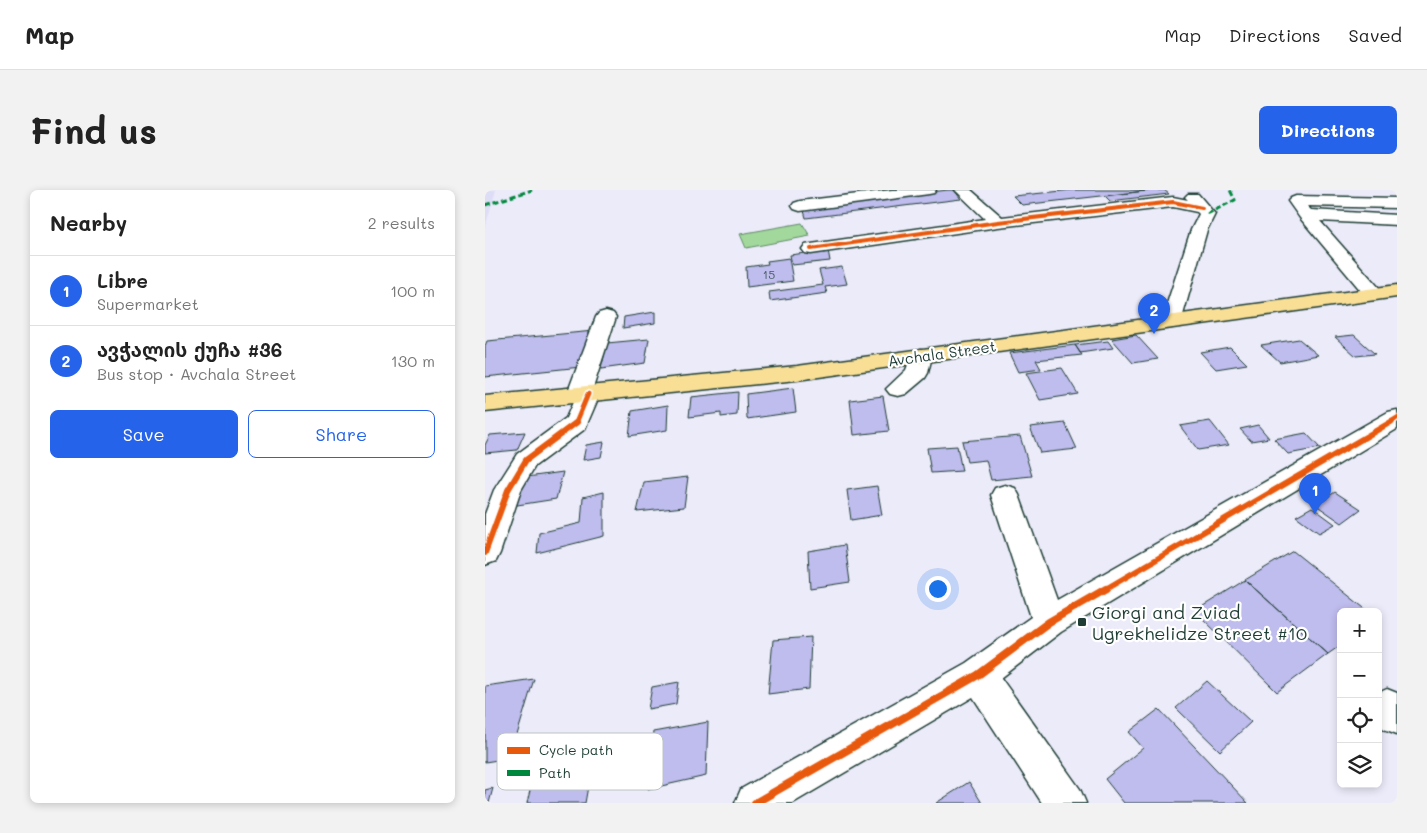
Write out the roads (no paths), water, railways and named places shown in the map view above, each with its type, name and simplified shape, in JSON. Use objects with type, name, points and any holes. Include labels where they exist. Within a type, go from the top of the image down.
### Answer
[{"type":"highway","name":"Avchala Street","points":[[485,404],[797,373],[1397,291]]},
{"type":"street","points":[[800,206],[929,190]]},
{"type":"street","points":[[962,190],[998,222]]},
{"type":"street","points":[[811,249],[1176,194],[1192,196],[1207,214],[1199,230],[1171,322]]},
{"type":"street","points":[[1291,195],[1397,203]]},
{"type":"street","points":[[1291,195],[1306,215],[1375,294]]},
{"type":"street","points":[[988,197],[995,210],[998,222]]},
{"type":"street","points":[[1306,215],[1397,220]]},
{"type":"street","points":[[485,553],[508,490],[526,460],[576,423],[606,317]]},
{"type":"street","points":[[898,390],[917,372],[921,356]]},
{"type":"street","points":[[755,803],[978,675],[1049,622],[1397,418]]},
{"type":"street","points":[[1005,495],[1049,622]]},
{"type":"street","points":[[978,675],[1066,803]]},
{"type":"place","name":"ავჭალის ქუჩა #36","points":[[1154,334]]},
{"type":"place","name":"Libre","points":[[1315,514]]},
{"type":"place","name":"Giorgi and Zviad Ugrekhelidze Street #10","points":[[1082,622]]}]
